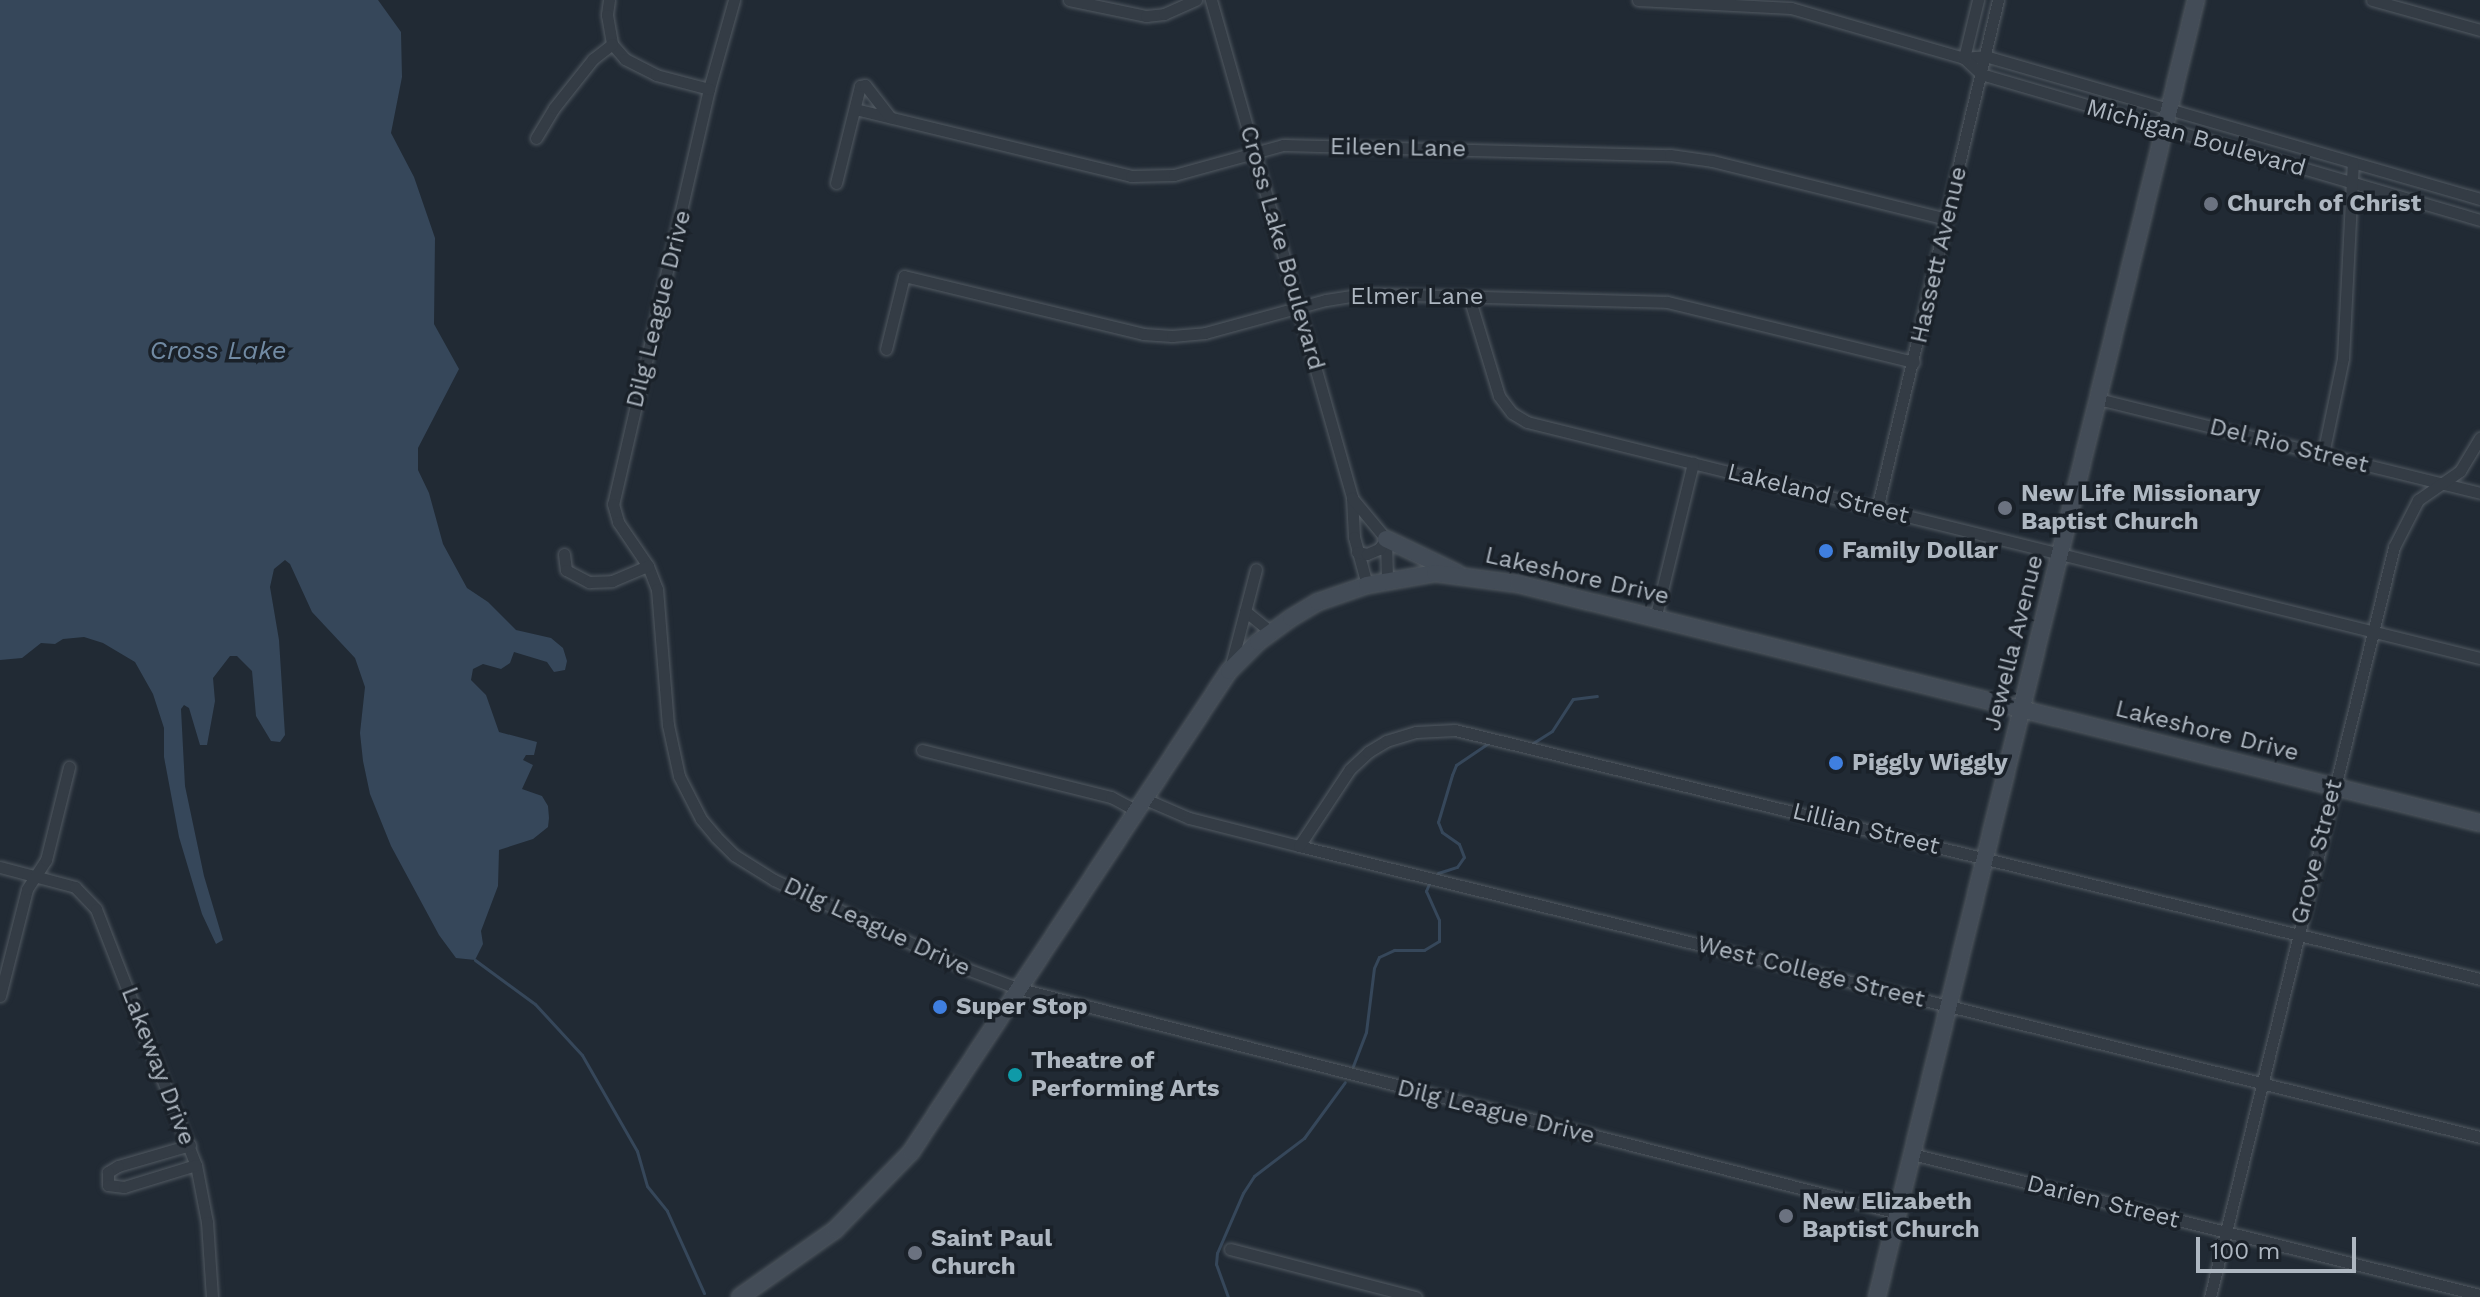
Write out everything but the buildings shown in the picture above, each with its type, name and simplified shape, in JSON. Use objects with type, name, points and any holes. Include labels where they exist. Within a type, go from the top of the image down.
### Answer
[{"type":"main road","name":"Jewella Avenue","points":[[1877,1297],[2196,0]]},
{"type":"main road","points":[[1381,534],[1459,574]]},
{"type":"main road","name":"Lakeshore Drive","points":[[740,1297],[835,1230],[889,1177],[937,1115],[1229,671],[1271,632],[1318,602],[1367,585],[1387,580],[1459,574],[1518,584],[2480,823]]},
{"type":"street","points":[[609,0],[607,15],[612,44],[625,59],[656,75],[709,89]]},
{"type":"street","name":"Dilg League Drive","points":[[734,0],[709,89],[614,493],[618,522],[648,566],[660,605],[672,752],[689,798],[716,837],[734,855],[774,880],[967,969],[1020,989],[1898,1213]]},
{"type":"street","points":[[1069,0],[1146,16],[1164,14],[1196,0]]},
{"type":"street","name":"Cross Lake Boulevard","points":[[1211,0],[1352,497],[1354,537],[1367,585]]},
{"type":"street","name":"Michigan Boulevard","points":[[1638,0],[1792,4],[1964,58],[1985,56],[2480,199]]},
{"type":"street","points":[[1964,58],[1978,0]]},
{"type":"street","name":"Hassett Avenue","points":[[1877,509],[1998,0]]},
{"type":"street","points":[[2372,0],[2480,30]]},
{"type":"street","points":[[536,138],[554,108],[593,59],[612,44]]},
{"type":"street","name":"Michigan Boulevard","points":[[1964,58],[1981,74],[2480,220]]},
{"type":"street","points":[[836,183],[860,86],[865,85],[890,118]]},
{"type":"street","name":"Eileen Lane","points":[[855,109],[1147,177],[1174,175],[1283,145],[1670,155],[1712,161],[1947,219]]},
{"type":"street","points":[[2323,454],[2343,358],[2353,163]]},
{"type":"street","name":"Elmer Lane","points":[[886,349],[904,276],[1157,335],[1205,333],[1365,294],[1667,302],[1914,362]]},
{"type":"street","name":"Lakeland Street","points":[[1469,297],[1494,385],[1506,407],[1519,418],[2480,658]]},
{"type":"street","name":"Del Rio Street","points":[[2098,399],[2480,493]]},
{"type":"street","name":"Grove Street","points":[[2210,1297],[2371,632],[2399,531],[2423,494],[2468,461],[2480,438]]},
{"type":"street","points":[[1655,619],[1693,463]]},
{"type":"street","name":"Cross Lake Boulevard","points":[[1352,497],[1381,534]]},
{"type":"street","points":[[1354,537],[1381,534]]},
{"type":"street","points":[[1357,552],[1367,554],[1379,549],[1381,534]]},
{"type":"street","points":[[1381,534],[1387,580]]},
{"type":"street","points":[[564,554],[566,570],[589,582],[612,581],[648,566]]},
{"type":"street","points":[[1229,671],[1256,569]]},
{"type":"street","points":[[1245,611],[1271,632]]},
{"type":"street","name":"Lillian Street","points":[[1299,846],[1360,758],[1396,737],[1437,729],[1473,733],[2480,979]]},
{"type":"street","name":"West College Street","points":[[922,750],[2480,1137]]},
{"type":"street","points":[[0,996],[27,889],[46,860],[69,767]]},
{"type":"street","name":"Lakeway Drive","points":[[0,867],[75,887],[96,909],[196,1165],[207,1222],[212,1297]]},
{"type":"street","points":[[190,1145],[118,1166],[108,1172],[108,1185],[124,1187],[196,1165]]},
{"type":"street","name":"Darien Street","points":[[1912,1154],[2480,1295]]},
{"type":"street","points":[[1230,1249],[1416,1297]]},
{"type":"water","name":"Cross Lake","points":[[0,0],[378,0],[401,32],[402,77],[391,133],[414,177],[435,238],[434,324],[459,369],[418,448],[418,470],[429,493],[443,544],[467,588],[488,602],[516,630],[551,638],[563,648],[567,661],[565,670],[554,672],[547,662],[514,652],[510,663],[501,669],[483,664],[473,669],[471,680],[486,695],[499,732],[537,742],[534,755],[526,755],[523,760],[533,765],[522,789],[542,796],[548,806],[549,818],[548,827],[533,839],[499,850],[498,886],[481,931],[483,944],[475,960],[456,958],[439,935],[391,846],[370,794],[363,761],[360,733],[365,687],[355,658],[312,612],[290,564],[285,560],[274,569],[270,587],[279,640],[285,735],[280,742],[271,741],[256,716],[252,671],[237,656],[230,656],[213,678],[215,701],[207,745],[200,745],[189,708],[184,705],[181,709],[185,786],[204,876],[223,940],[216,944],[202,914],[179,837],[164,757],[164,728],[153,694],[135,662],[103,643],[84,637],[63,639],[55,644],[41,643],[22,658],[0,660]]},
{"type":"waterway","points":[[1533,743],[1552,731],[1573,699],[1597,696]]},
{"type":"waterway","points":[[1438,873],[1457,867],[1464,857],[1459,844],[1442,832],[1438,822],[1452,775],[1456,765],[1490,742]]},
{"type":"waterway","points":[[1353,1066],[1366,1032],[1374,968],[1379,957],[1394,950],[1424,950],[1439,941],[1439,920],[1426,891],[1430,881]]},
{"type":"waterway","points":[[475,960],[535,1004],[582,1055],[637,1151],[647,1186],[667,1211],[704,1293]]},
{"type":"waterway","points":[[1228,1297],[1216,1264],[1217,1253],[1243,1193],[1254,1176],[1304,1138],[1345,1082]]},
{"type":"place","name":"Church of Christ","points":[[2211,204]]},
{"type":"place","name":"New Life Missionary Baptist Church","points":[[2005,508]]},
{"type":"place","name":"Family Dollar","points":[[1826,551]]},
{"type":"place","name":"Piggly Wiggly","points":[[1836,763]]},
{"type":"place","name":"Super Stop","points":[[940,1007]]},
{"type":"place","name":"Theatre of Performing Arts","points":[[1015,1075]]},
{"type":"place","name":"New Elizabeth Baptist Church","points":[[1786,1216]]},
{"type":"place","name":"Saint Paul Church","points":[[915,1253]]}]
